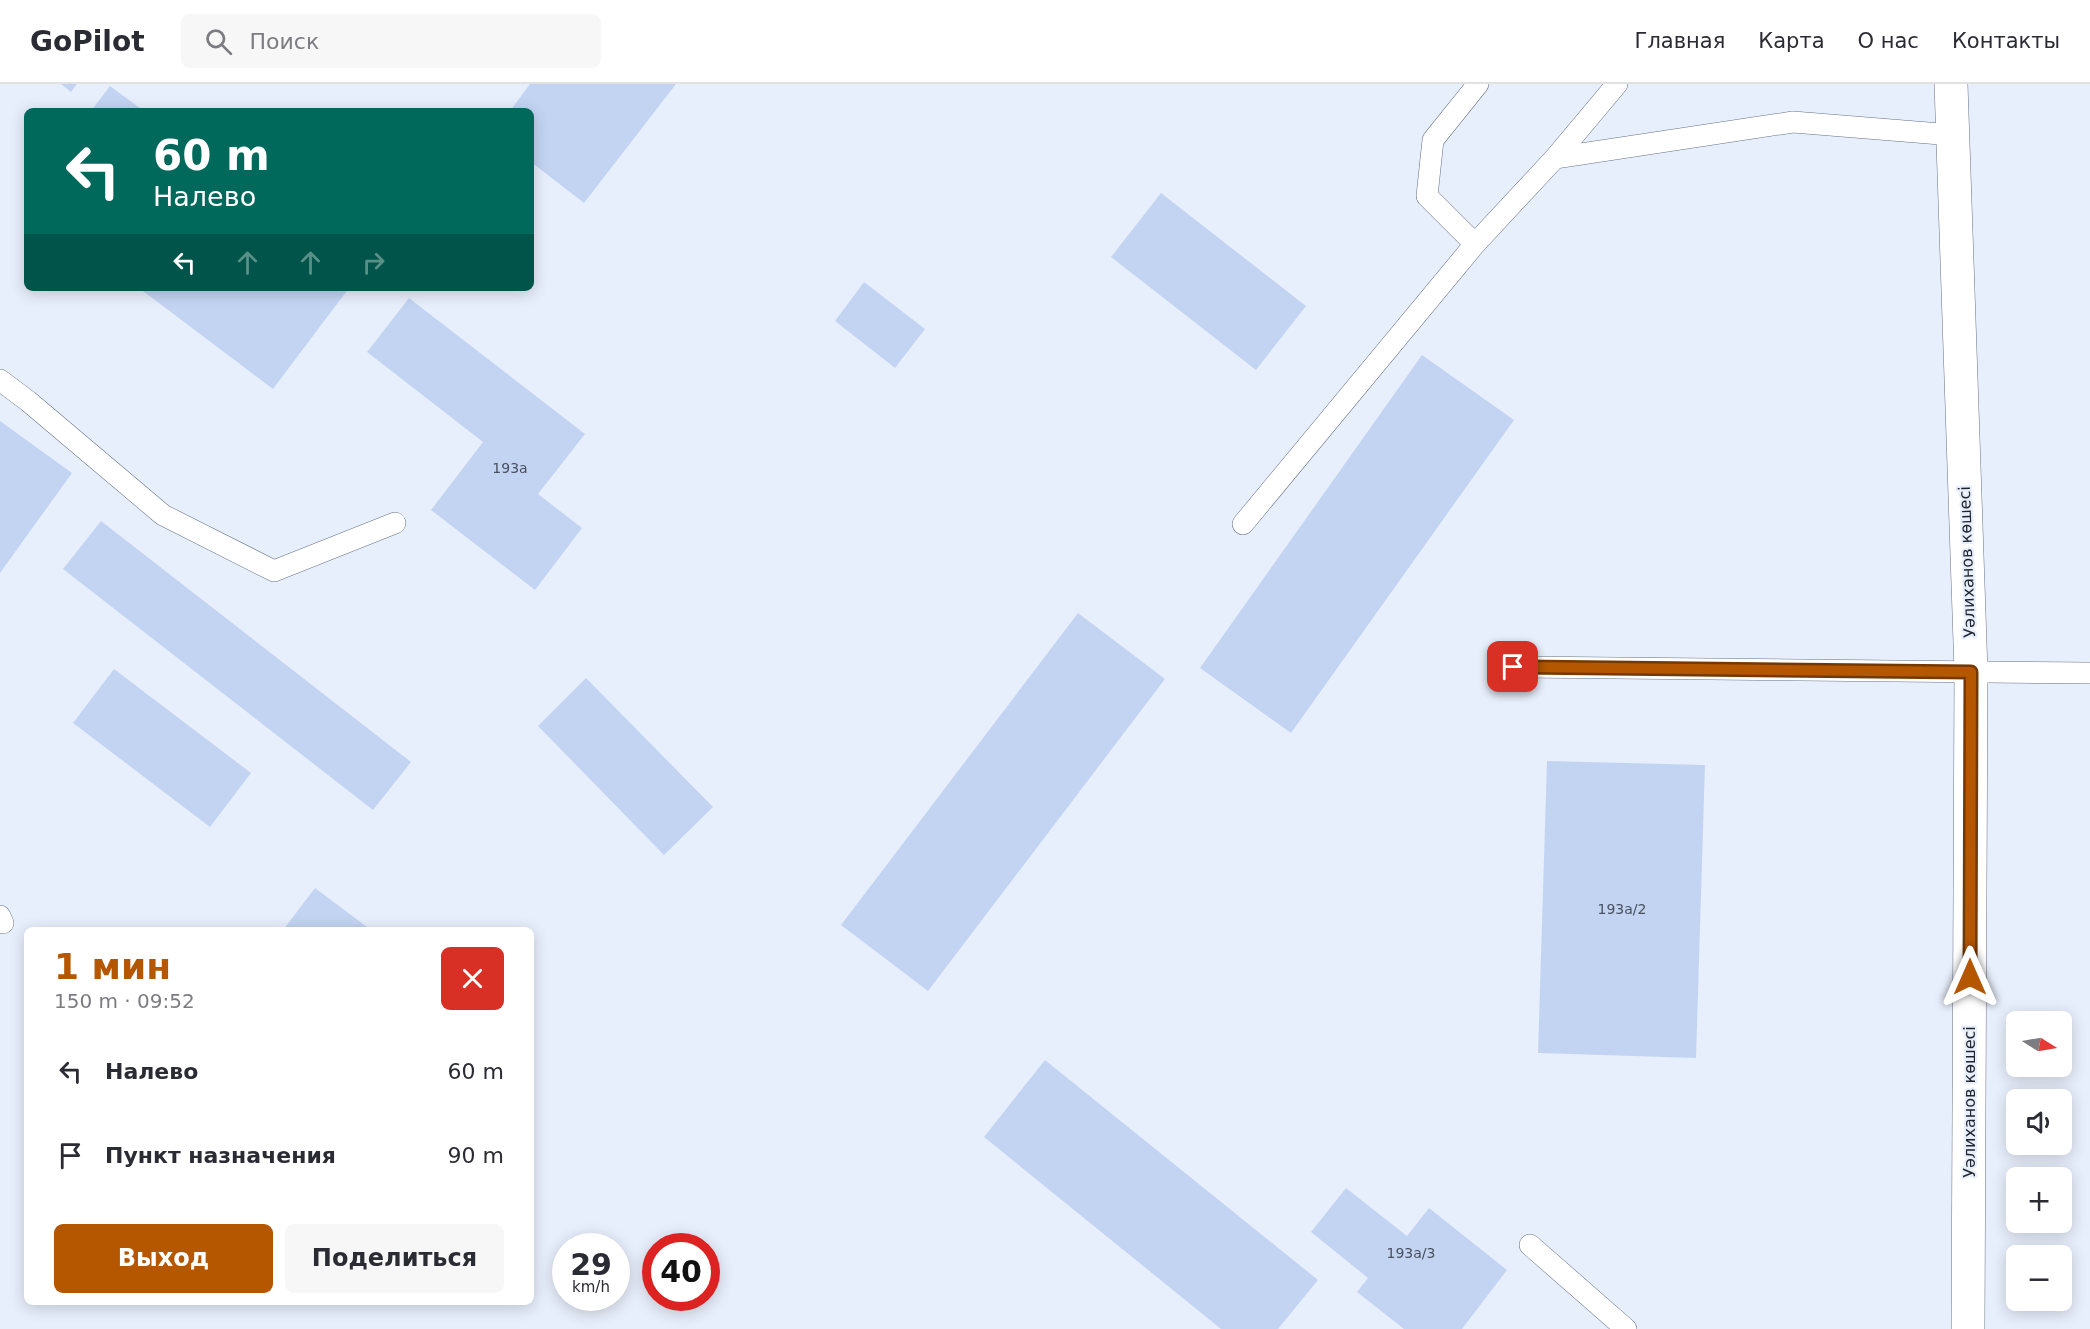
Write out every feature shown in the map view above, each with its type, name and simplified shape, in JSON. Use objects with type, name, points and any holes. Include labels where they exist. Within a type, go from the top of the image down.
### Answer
[{"type":"street","name":"Уәлиханов көшесі","points":[[1952,84],[1971,672],[1968,1329]]},
{"type":"lane","points":[[1475,244],[1427,196],[1433,140],[1478,84]]},
{"type":"lane","points":[[1243,524],[1475,244],[1555,158],[1609,86]]},
{"type":"lane","points":[[1555,158],[1793,122],[1953,135]]},
{"type":"lane","points":[[0,380],[163,515],[274,571],[395,523]]},
{"type":"lane","points":[[1513,667],[2090,673]]},
{"type":"lane","points":[[1530,1245],[1626,1329]]},
{"type":"building","points":[[61,84],[77,84],[71,92]]},
{"type":"building","points":[[530,84],[676,84],[584,203],[534,164],[534,108],[512,108]]},
{"type":"building","points":[[110,86],[140,108],[93,108]]},
{"type":"building","points":[[1161,193],[1306,306],[1256,370],[1111,257]]},
{"type":"building","points":[[864,282],[925,329],[895,368],[835,321]]},
{"type":"building","points":[[143,291],[347,291],[273,389]]},
{"type":"building","points":[[409,298],[585,434],[538,494],[582,528],[535,590],[431,510],[483,442],[367,352]]},
{"type":"building","points":[[1422,355],[1514,420],[1291,733],[1200,668]]},
{"type":"building","points":[[0,421],[72,473],[0,573]]},
{"type":"building","points":[[101,521],[411,762],[373,810],[63,569]]},
{"type":"building","points":[[1078,613],[1165,679],[928,991],[841,925]]},
{"type":"building","points":[[114,669],[251,773],[210,827],[73,723]]},
{"type":"building","points":[[586,678],[713,807],[664,855],[538,726]]},
{"type":"building","points":[[1547,761],[1705,765],[1696,1058],[1538,1053]]},
{"type":"building","points":[[315,888],[367,927],[285,927]]},
{"type":"building","points":[[1045,1060],[1318,1280],[1278,1329],[1221,1329],[984,1137]]},
{"type":"building","points":[[1346,1188],[1407,1236],[1429,1208],[1507,1270],[1462,1329],[1404,1329],[1357,1292],[1368,1278],[1311,1232]]},
{"type":"route","points":[[1513,667],[1971,672],[1970,977]]}]
